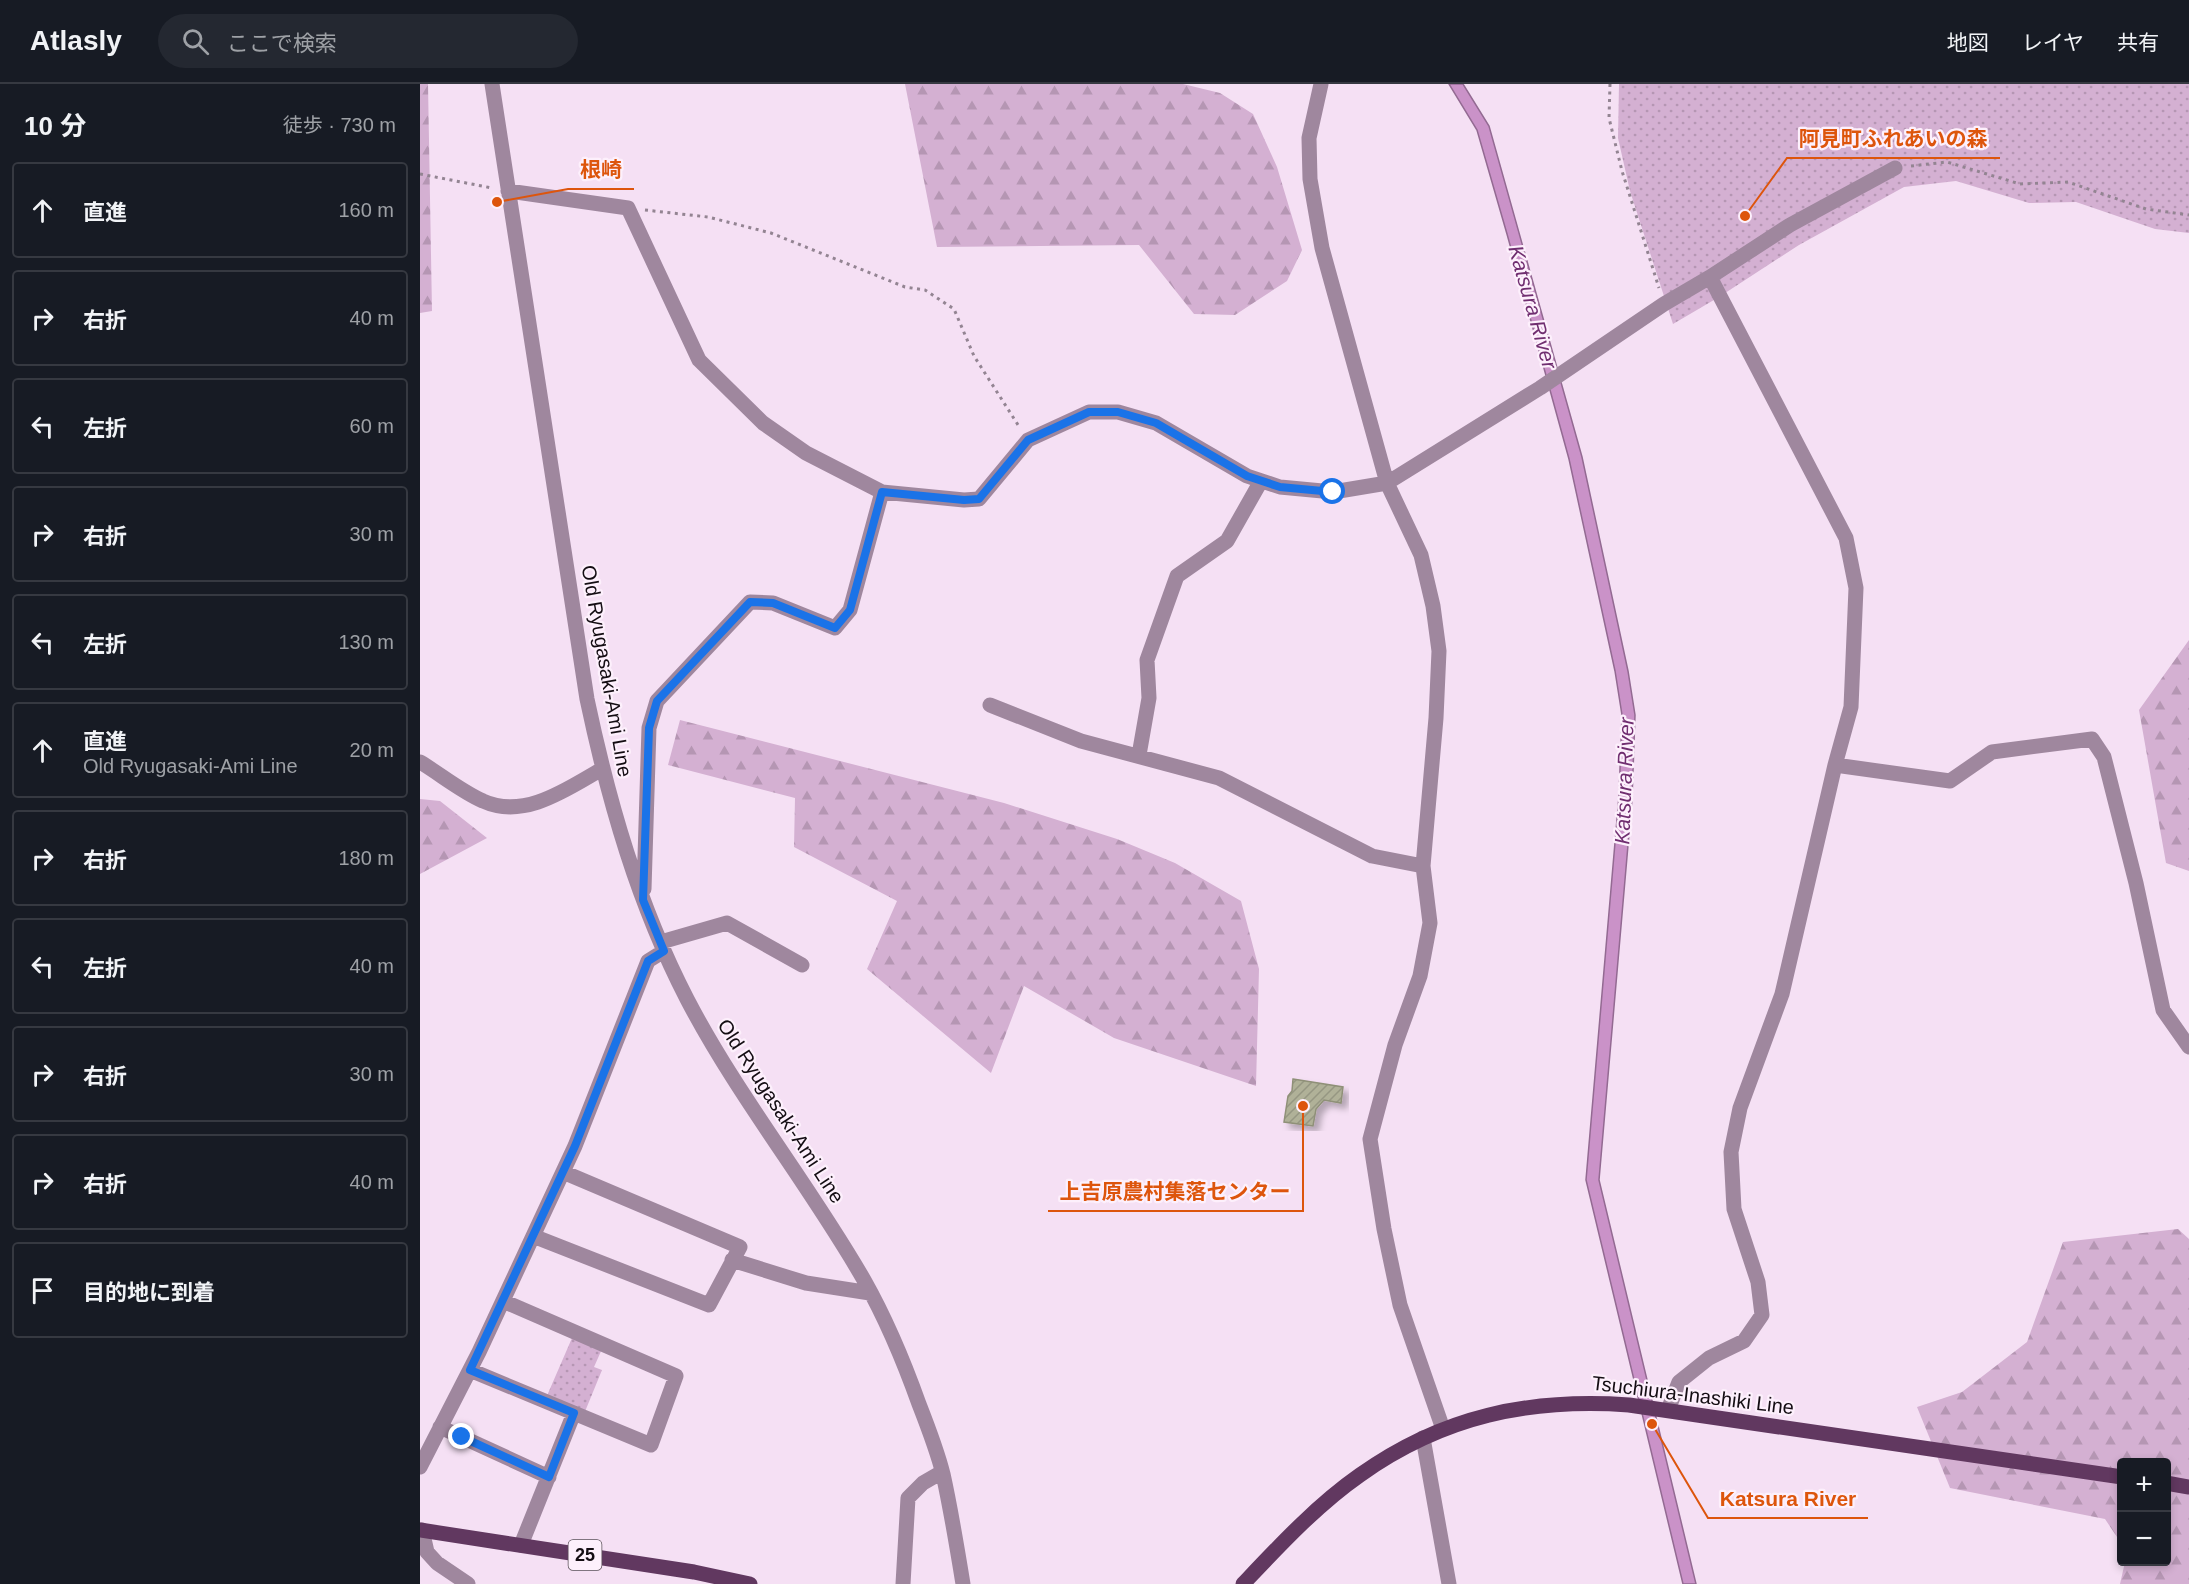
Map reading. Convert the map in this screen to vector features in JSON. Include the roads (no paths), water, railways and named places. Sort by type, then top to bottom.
[{"type":"main road","name":"Tsuchiura-Inashiki Line","points":[[1243,1584],[1324,1503],[1359,1475],[1443,1429],[1516,1408],[1589,1402],[1668,1410],[2117,1476]]},
{"type":"main road","points":[[2171,1484],[2189,1487]]},
{"type":"main road","name":"25","points":[[421,1530],[694,1572],[750,1584]]},
{"type":"street","name":"Old Ryugasaki-Ami Line","points":[[492,84],[587,699],[618,828],[662,947],[708,1036],[752,1109],[843,1246],[870,1293],[912,1384],[942,1472],[963,1584]]},
{"type":"street","points":[[1321,84],[1310,138],[1310,179],[1322,248],[1387,483],[1421,555],[1433,606],[1439,651],[1436,718],[1423,866],[1430,922],[1420,976],[1395,1045],[1370,1139],[1384,1229],[1400,1305],[1443,1429]]},
{"type":"street","points":[[508,191],[628,208],[699,360],[763,423],[806,453],[882,492],[964,500],[979,499],[1028,440],[1089,412],[1118,412],[1156,423],[1247,476],[1280,487],[1333,492],[1387,483],[1540,388],[1664,304],[1790,225],[1895,168]]},
{"type":"street","points":[[1668,1410],[1678,1382],[1709,1358],[1744,1341],[1762,1315],[1758,1282],[1734,1209],[1731,1152],[1740,1108],[1782,994],[1835,765],[1851,707],[1854,643],[1856,588],[1845,538],[1710,277]]},
{"type":"street","points":[[1138,755],[1149,698],[1147,660],[1177,576],[1227,541],[1261,481]]},
{"type":"street","points":[[643,900],[649,728],[657,701],[750,602],[773,603],[835,628],[850,610],[882,492]]},
{"type":"street","points":[[990,705],[1081,741],[1219,778],[1372,856],[1423,866]]},
{"type":"street","points":[[1835,765],[1950,781],[1992,752],[2092,739],[2104,757],[2136,883],[2163,1010],[2189,1047]]},
{"type":"street","points":[[420,762],[483,802],[505,806],[532,805],[603,769]]},
{"type":"street","points":[[420,1467],[470,1370],[563,1172],[648,961],[662,947],[727,923],[802,965]]},
{"type":"street","points":[[533,1236],[709,1305],[740,1247],[563,1172]]},
{"type":"street","points":[[732,1260],[806,1283],[870,1293]]},
{"type":"street","points":[[470,1370],[651,1444],[676,1376],[503,1301]]},
{"type":"street","points":[[521,1545],[574,1413]]},
{"type":"street","points":[[440,1427],[549,1477]]},
{"type":"street","points":[[1423,1438],[1449,1584]]},
{"type":"street","points":[[903,1584],[908,1498],[923,1483],[942,1472]]},
{"type":"street","points":[[421,1530],[427,1552],[437,1563],[468,1584]]},
{"type":"water","points":[[1449,84],[1463,84],[1489,126],[1582,457],[1628,671],[1635,715],[1632,799],[1599,1180],[1696,1584],[1683,1584],[1586,1180],[1619,796],[1622,715],[1615,671],[1569,459],[1507,234],[1477,130]]},
{"type":"place","name":"根崎","points":[[497,202]]},
{"type":"place","name":"阿見町ふれあいの森","points":[[1745,216]]},
{"type":"place","name":"上吉原農村集落センター","points":[[1303,1106]]},
{"type":"place","name":"Katsura River","points":[[1652,1424]]}]
